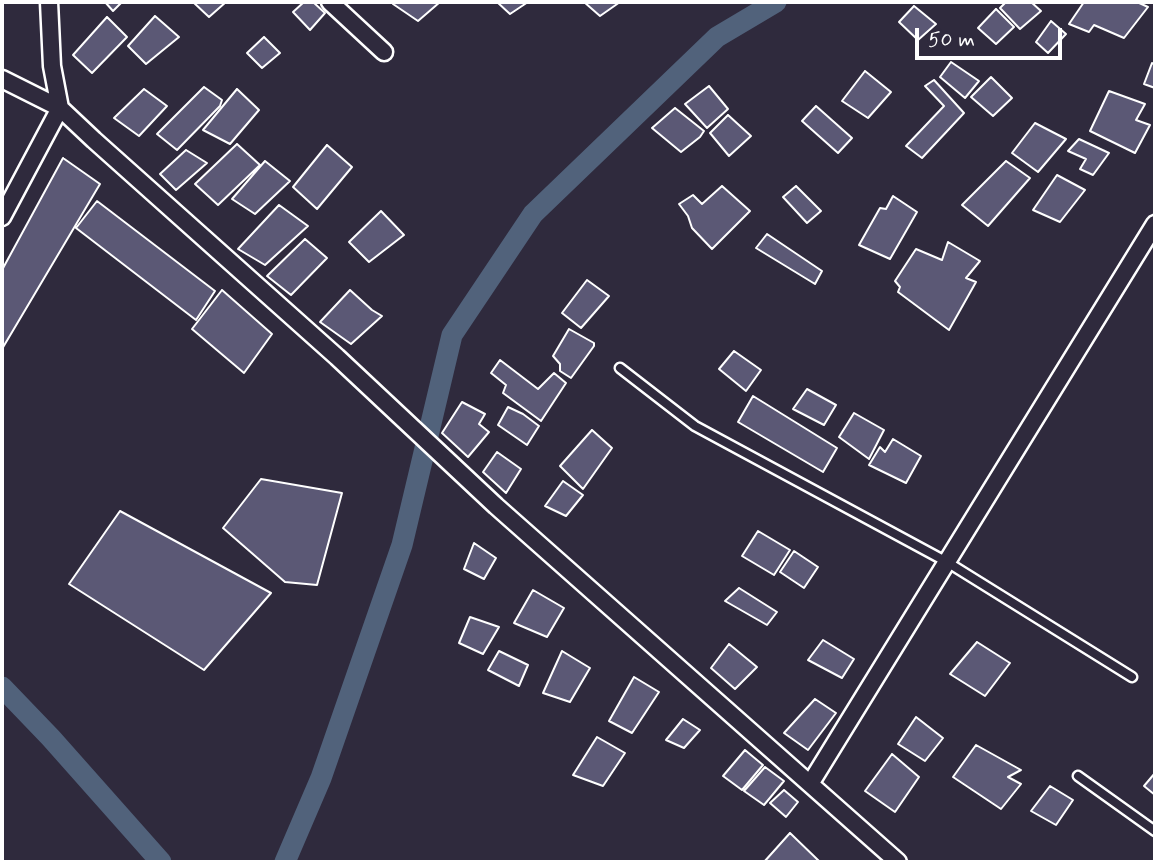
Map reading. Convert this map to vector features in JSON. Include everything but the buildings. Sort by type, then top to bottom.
[{"type":"street","points":[[2,217],[60,108],[52,66],[49,2]]},
{"type":"street","points":[[330,2],[384,52]]},
{"type":"street","points":[[2,79],[60,108],[337,357],[496,506],[898,862]]},
{"type":"street","points":[[810,784],[1155,224]]},
{"type":"lane","points":[[620,368],[695,426],[947,562],[1132,677]]},
{"type":"lane","points":[[1078,776],[1155,831]]},
{"type":"waterway","points":[[285,862],[321,778],[402,545],[452,335],[533,214],[717,37],[776,2]]},
{"type":"waterway","points":[[2,687],[161,862]]}]
